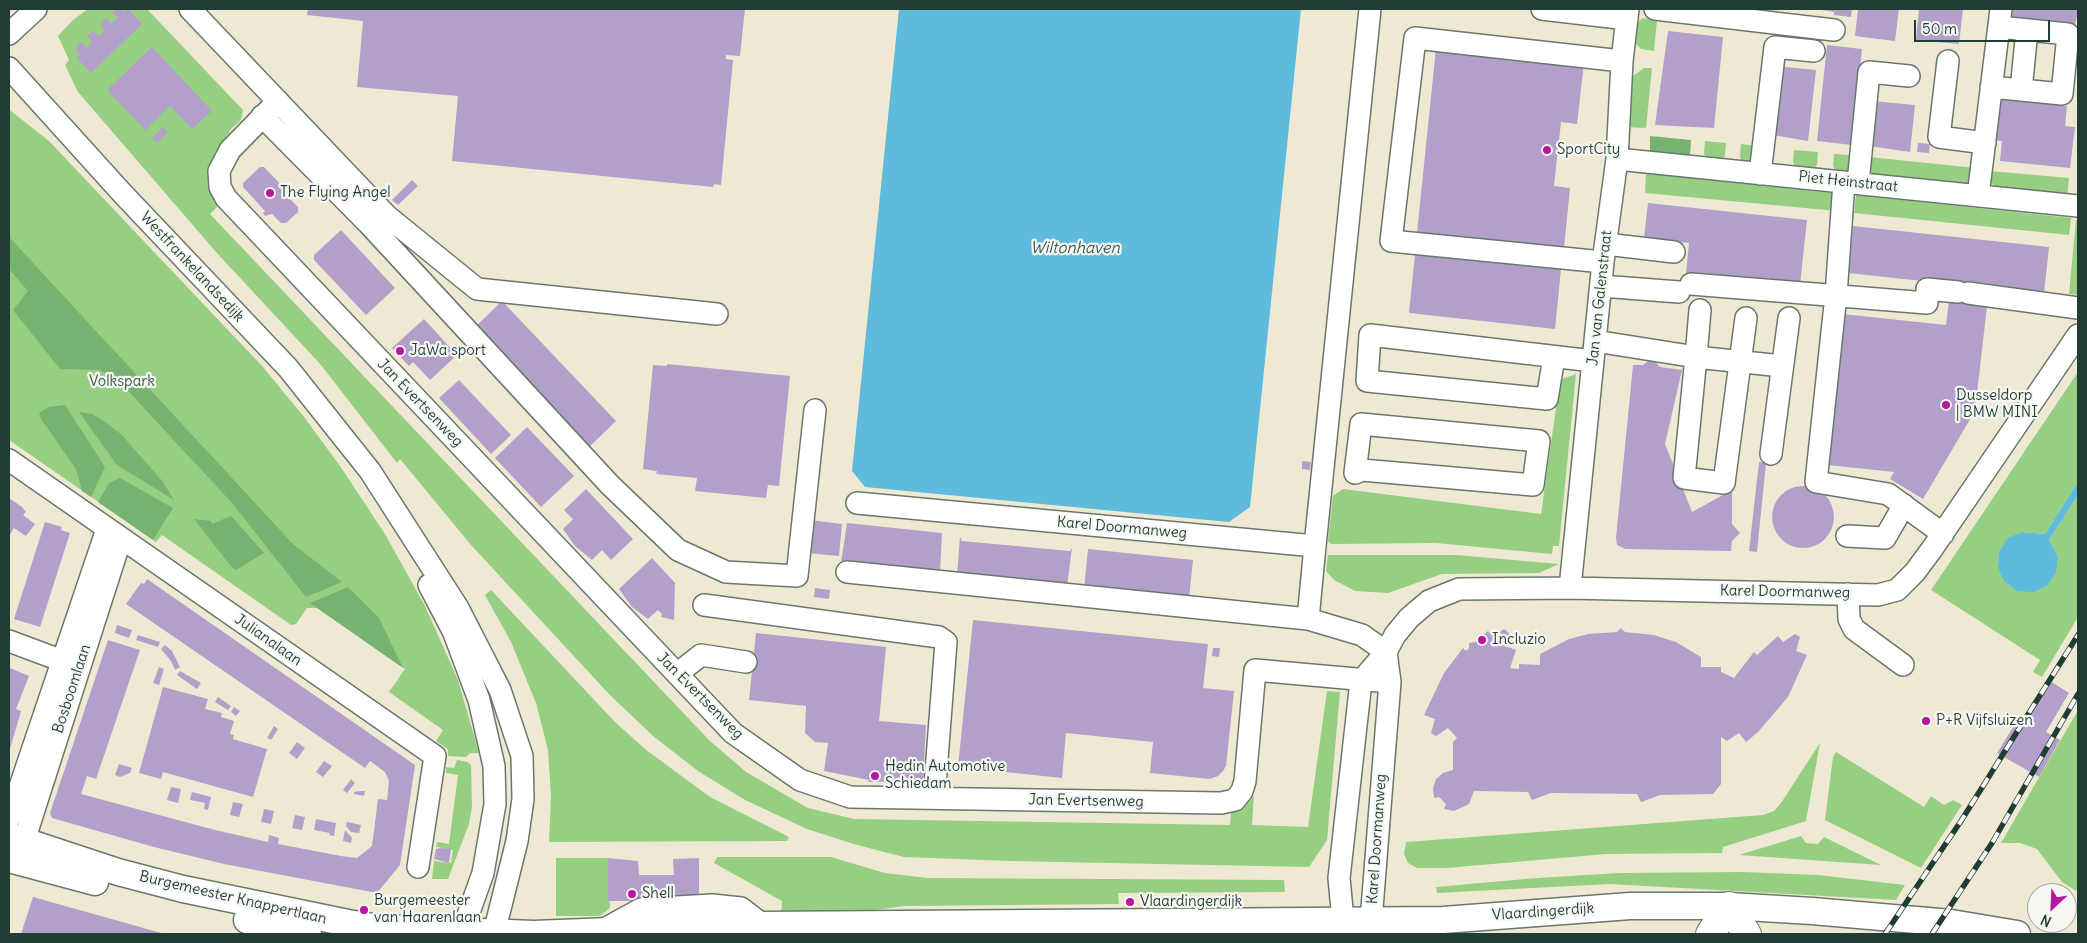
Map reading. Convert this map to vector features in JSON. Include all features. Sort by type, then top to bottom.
[{"type":"highway","points":[[1710,934],[1729,906],[1746,934]]},
{"type":"main road","name":"Burgemeester Knappertlaan","points":[[13,848],[251,904],[380,928],[461,933]]},
{"type":"main road","name":"Burgemeester Knappertlaan","points":[[13,848],[308,934]]},
{"type":"main road","name":"Vlaardingerdijk","points":[[461,933],[534,934],[600,931],[909,929],[1369,928],[1443,920],[1630,906],[1729,906],[1951,923],[2017,934]]},
{"type":"street","points":[[9,34],[36,9]]},
{"type":"street","points":[[190,9],[387,216],[477,289],[717,314]]},
{"type":"street","points":[[1308,619],[1370,9]]},
{"type":"street","points":[[1542,9],[1627,14]]},
{"type":"street","points":[[1655,9],[1834,30]]},
{"type":"street","name":"Jan van Galenstraat","points":[[1570,588],[1604,253],[1617,159],[1622,62],[1627,14]]},
{"type":"street","points":[[1978,196],[2000,18],[2027,30],[2068,34],[2062,94],[1992,88]]},
{"type":"street","points":[[2021,90],[2027,30]]},
{"type":"street","points":[[1622,62],[1415,38],[1391,241],[1604,253],[1674,252]]},
{"type":"street","points":[[1760,174],[1775,46],[1814,52]]},
{"type":"street","points":[[1948,61],[1939,137],[1985,143]]},
{"type":"street","name":"Westfrankelandsedijk","points":[[9,68],[122,194],[288,368],[370,472],[458,608],[500,690],[522,756],[523,799],[517,841],[494,934]]},
{"type":"street","points":[[1909,76],[1869,72],[1851,183],[1836,295],[1816,482],[1888,494],[1943,534]]},
{"type":"street","name":"Jan Evertsenweg","points":[[278,101],[230,150],[219,172],[220,187],[226,198],[733,733],[800,780],[850,797],[1221,803],[1235,800],[1242,791],[1245,781],[1255,670],[1361,681],[1390,682]]},
{"type":"street","points":[[262,116],[368,223],[610,485],[678,550],[726,572],[797,576],[814,410]]},
{"type":"street","name":"Piet Heinstraat","points":[[1617,159],[2078,206]]},
{"type":"street","points":[[1601,286],[1836,295],[1927,303],[1928,288],[2078,308]]},
{"type":"street","points":[[1700,310],[1684,478],[1724,483],[1746,318]]},
{"type":"street","points":[[1770,454],[1789,318]]},
{"type":"street","points":[[1554,357],[1547,399],[1367,381],[1370,335],[1554,357],[1594,351],[1696,357],[1782,366]]},
{"type":"street","name":"Karel Doormanweg","points":[[1346,927],[1339,878],[1361,681],[1386,652],[1395,635],[1408,618],[1429,601],[1459,590],[1570,588],[1878,595],[1897,590],[1915,572],[1943,534],[2078,335]]},
{"type":"street","points":[[1361,424],[1540,440],[1533,485],[1362,470],[1355,473],[1361,424]]},
{"type":"street","name":"Julianalaan","points":[[9,460],[435,756],[418,866]]},
{"type":"street","name":"Westfrankelandsedijk","points":[[370,472],[454,633],[479,700],[494,766],[496,804],[483,873],[461,933]]},
{"type":"street","name":"Karel Doormanweg","points":[[857,503],[1315,546]]},
{"type":"street","points":[[1847,536],[1885,538],[1904,505]]},
{"type":"street","name":"Bosboomlaan","points":[[13,848],[114,534]]},
{"type":"street","points":[[847,572],[1308,619],[1362,635],[1386,652]]},
{"type":"street","points":[[1848,594],[1849,619],[1854,629],[1903,665]]},
{"type":"street","points":[[704,605],[939,637],[946,642],[934,798]]},
{"type":"street","points":[[9,641],[71,664]]},
{"type":"street","name":"Karel Doormanweg","points":[[1369,928],[1390,682],[1386,652]]},
{"type":"street","points":[[677,674],[701,655],[746,662]]},
{"type":"street","name":"Bosboomlaan","points":[[9,819],[71,664]]},
{"type":"green space","points":[[88,9],[147,9],[243,110],[241,120],[231,129],[213,160],[209,176],[220,204],[210,214],[709,740],[746,772],[808,808],[854,819],[1230,825],[1231,812],[1243,809],[1254,796],[1252,825],[1308,827],[1327,691],[1340,692],[1327,840],[1309,867],[904,857],[857,845],[807,829],[745,800],[698,771],[653,736],[609,694],[471,545],[400,459],[397,463],[321,365],[216,252],[78,92],[65,65],[69,60],[58,36],[73,20]]},
{"type":"green space","points":[[1643,18],[1657,20],[1654,51],[1641,49],[1636,44],[1638,22]]},
{"type":"green space","points":[[1644,68],[1652,68],[1646,128],[1626,127],[1633,76]]},
{"type":"green space","name":"Volkspark","points":[[11,111],[49,141],[263,367],[304,417],[340,466],[385,534],[425,606],[458,680],[479,753],[470,753],[466,757],[448,756],[448,749],[436,741],[443,730],[389,692],[405,669],[317,608],[307,608],[296,624],[291,625],[162,535],[156,542],[9,440],[9,112]]},
{"type":"green space","points":[[1650,136],[1691,140],[1690,156],[1650,153]]},
{"type":"green space","points":[[1705,141],[1726,143],[1725,156],[1720,161],[1708,160],[1704,154]]},
{"type":"green space","points":[[1741,144],[1758,146],[1752,163],[1743,163],[1740,157]]},
{"type":"green space","points":[[1794,150],[1818,152],[1817,165],[1813,170],[1797,169],[1793,162]]},
{"type":"green space","points":[[1834,154],[1851,155],[1849,168],[1845,173],[1836,172],[1833,166]]},
{"type":"green space","points":[[1869,157],[1976,168],[1969,182],[1961,186],[1875,177],[1870,173]]},
{"type":"green space","points":[[1990,171],[2069,178],[2067,197],[2001,190],[1992,184],[1989,177]]},
{"type":"green space","points":[[1646,173],[1831,193],[1835,195],[1837,211],[1645,193]]},
{"type":"green space","points":[[1856,195],[2071,218],[2069,235],[1854,213]]},
{"type":"green space","points":[[2076,220],[2078,222],[2078,295],[2069,294]]},
{"type":"green space","points":[[9,237],[293,544],[342,582],[306,597],[232,503],[118,380],[99,370],[60,369],[13,310],[28,291],[9,269]]},
{"type":"green space","points":[[2078,372],[2078,482],[2045,534],[2022,532],[2008,539],[1999,551],[1998,567],[2056,573],[2058,557],[2049,540],[2078,495],[2078,617],[2042,677],[2033,672],[2040,660],[1931,590]]},
{"type":"green space","points":[[1576,374],[1559,546],[1553,546],[1552,554],[1436,543],[1331,544],[1328,541],[1333,496],[1343,489],[1541,514],[1560,380]]},
{"type":"green space","points":[[65,405],[105,467],[91,497],[82,491],[76,469],[41,419],[39,413],[48,407]]},
{"type":"green space","points":[[79,412],[92,414],[122,435],[163,482],[174,500],[117,465]]},
{"type":"green space","points":[[120,478],[173,508],[153,540],[98,502],[109,483]]},
{"type":"green space","points":[[231,516],[264,553],[236,570],[194,519],[211,521],[212,524]]},
{"type":"green space","points":[[1328,555],[1456,555],[1559,564],[1539,573],[1442,574],[1388,593],[1355,591],[1334,580],[1326,571]]},
{"type":"green space","points":[[348,587],[379,618],[403,668],[310,603]]},
{"type":"green space","points":[[491,590],[615,722],[645,749],[710,797],[789,837],[787,841],[549,842],[551,796],[548,750],[536,703],[511,642],[485,595]]},
{"type":"green space","points":[[2078,710],[2078,892],[2077,883],[2062,882],[2037,849],[2020,843],[2001,843]]},
{"type":"green space","points":[[1820,743],[1806,821],[1723,847],[1722,853],[1606,854],[1447,868],[1417,868],[1408,863],[1404,854],[1406,842],[1763,815],[1774,811],[1781,803]]},
{"type":"green space","points":[[1836,752],[1924,807],[1931,796],[1944,805],[1953,800],[1962,805],[1921,868],[1825,820],[1833,757]]},
{"type":"green space","points":[[457,760],[468,762],[471,765],[472,807],[469,824],[448,879],[432,879],[434,861],[451,863],[453,850],[436,847],[437,842],[449,844],[458,775],[446,773],[446,767],[454,768]]},
{"type":"green space","points":[[1801,836],[1806,843],[1818,844],[1824,837],[1881,865],[1739,855]]},
{"type":"green space","points":[[717,857],[831,857],[885,873],[928,878],[1284,880],[1285,892],[1118,893],[1119,904],[905,906],[842,914],[781,916],[782,901],[714,863]]},
{"type":"green space","points":[[556,858],[608,858],[610,908],[600,916],[556,916]]},
{"type":"green space","points":[[1743,872],[1818,875],[1905,885],[1896,900],[1610,884],[1437,893],[1436,887],[1620,873]]},
{"type":"water","name":"Wiltonhaven","points":[[899,9],[1301,9],[1250,507],[1229,522],[865,487],[852,471]]},
{"type":"water","points":[[2078,482],[2078,495],[2049,540],[2058,557],[2056,573],[2047,586],[2033,592],[2017,591],[2004,581],[1998,567],[1999,551],[2008,538],[2022,532],[2045,534]]},
{"type":"building","points":[[117,9],[124,12],[128,9],[142,24],[91,73],[76,57],[80,54],[75,48],[81,42],[86,48],[92,42],[87,36],[93,31],[99,36],[105,30],[100,25],[106,18],[111,24],[118,18],[112,13]]},
{"type":"building","points":[[308,9],[745,9],[740,56],[726,55],[726,59],[733,60],[721,185],[714,184],[713,187],[452,161],[458,96],[357,87],[363,21],[307,15]]},
{"type":"building","points":[[1816,9],[1852,9],[1851,17],[1834,15],[1834,12]]},
{"type":"building","points":[[1858,9],[1899,9],[1895,41],[1855,36]]},
{"type":"building","points":[[1919,9],[1963,9],[1959,44],[1916,40]]},
{"type":"building","points":[[2006,9],[2078,9],[2078,11],[2074,30],[2005,23]]},
{"type":"building","points":[[1668,31],[1723,37],[1714,128],[1655,125]]},
{"type":"building","points":[[1827,45],[1862,49],[1852,145],[1817,141]]},
{"type":"building","points":[[152,47],[212,111],[192,129],[170,106],[145,130],[107,90]]},
{"type":"building","points":[[1436,48],[1584,63],[1577,124],[1561,122],[1554,186],[1570,188],[1564,248],[1417,233]]},
{"type":"building","points":[[1775,66],[1816,70],[1808,141],[1767,134]]},
{"type":"building","points":[[1997,99],[2067,106],[2065,126],[2075,127],[2070,168],[2000,161],[2002,141],[1992,140]]},
{"type":"building","points":[[1873,101],[1915,105],[1910,152],[1869,146]]},
{"type":"building","points":[[163,127],[168,132],[157,143],[152,138]]},
{"type":"building","points":[[1918,143],[1930,144],[1929,153],[1917,152]]},
{"type":"building","name":"The Flying Angel","points":[[260,167],[264,167],[287,191],[289,189],[291,191],[289,198],[298,207],[298,212],[286,223],[281,223],[272,214],[265,216],[263,213],[265,211],[243,187],[243,183]]},
{"type":"building","points":[[412,180],[418,186],[398,205],[392,200]]},
{"type":"building","points":[[1648,203],[1807,220],[1800,285],[1686,273],[1689,243],[1644,238]]},
{"type":"building","points":[[1853,226],[2049,247],[2044,293],[1987,306],[1975,411],[1923,499],[1890,479],[1894,472],[1828,465],[1843,314],[1946,325],[1949,301],[1959,285],[1848,273]]},
{"type":"building","points":[[341,230],[395,288],[366,315],[314,260],[314,255]]},
{"type":"building","points":[[1415,254],[1561,269],[1555,329],[1409,313]]},
{"type":"building","points":[[502,301],[616,421],[586,450],[473,329]]},
{"type":"building","points":[[424,319],[457,355],[430,380],[413,362],[409,366],[392,348]]},
{"type":"building","points":[[1652,358],[1660,367],[1682,370],[1665,444],[1692,512],[1732,490],[1732,524],[1740,533],[1732,541],[1731,551],[1625,549],[1617,545],[1616,538],[1633,365],[1643,365]]},
{"type":"building","points":[[667,364],[790,376],[779,486],[768,485],[766,498],[695,491],[697,478],[656,474],[657,471],[643,469],[653,365],[667,366]]},
{"type":"building","points":[[459,380],[511,435],[491,454],[439,398]]},
{"type":"building","points":[[527,427],[574,476],[541,507],[495,458]]},
{"type":"building","points":[[1302,461],[1311,462],[1310,470],[1302,469]]},
{"type":"building","points":[[1759,462],[1766,463],[1757,552],[1749,551]]},
{"type":"building","points":[[1803,486],[1815,488],[1825,495],[1832,505],[1834,517],[1832,529],[1825,539],[1815,546],[1803,548],[1791,546],[1781,539],[1774,529],[1772,517],[1774,505],[1781,495],[1791,488]]},
{"type":"building","points":[[586,489],[633,539],[611,560],[602,550],[592,560],[575,546],[563,529],[573,519],[564,510]]},
{"type":"building","points":[[9,498],[22,507],[26,512],[23,515],[35,524],[26,536],[14,528],[9,536]]},
{"type":"building","points":[[809,520],[842,524],[839,556],[806,553]]},
{"type":"building","points":[[45,522],[62,527],[61,530],[70,533],[40,627],[14,619]]},
{"type":"building","points":[[847,523],[942,533],[940,573],[841,563]]},
{"type":"building","points":[[960,537],[962,541],[1070,551],[1072,548],[1067,586],[957,575]]},
{"type":"building","points":[[1088,549],[1193,560],[1189,599],[1084,589]]},
{"type":"building","points":[[652,558],[675,583],[674,620],[661,617],[662,614],[658,610],[648,619],[632,607],[619,589]]},
{"type":"building","points":[[147,579],[415,765],[400,865],[377,893],[224,864],[154,847],[52,818],[50,813],[108,640],[140,650],[96,779],[87,776],[81,794],[215,830],[268,842],[269,835],[279,838],[278,844],[341,856],[357,858],[372,846],[378,799],[387,800],[389,781],[385,772],[370,761],[365,768],[126,604],[141,583],[144,584]]},
{"type":"building","points":[[815,588],[830,590],[829,599],[814,597]]},
{"type":"building","points":[[973,620],[1208,644],[1203,688],[1234,691],[1226,766],[1218,776],[1210,779],[1150,773],[1153,742],[1066,733],[1062,778],[958,767]]},
{"type":"building","points":[[117,625],[132,630],[129,638],[115,633]]},
{"type":"building","points":[[1621,628],[1625,632],[1654,635],[1676,642],[1701,657],[1701,667],[1721,667],[1721,672],[1734,678],[1754,652],[1757,655],[1778,636],[1783,642],[1795,634],[1800,637],[1796,651],[1807,655],[1788,697],[1758,732],[1746,742],[1739,733],[1727,741],[1721,737],[1721,784],[1713,794],[1660,795],[1641,802],[1637,794],[1551,793],[1532,800],[1528,792],[1474,791],[1469,804],[1454,811],[1444,809],[1446,804],[1439,797],[1434,798],[1433,788],[1436,779],[1443,773],[1453,770],[1453,742],[1457,738],[1448,728],[1436,736],[1431,733],[1435,719],[1424,715],[1444,673],[1463,648],[1466,651],[1469,648],[1469,643],[1475,642],[1488,631],[1493,637],[1504,629],[1509,633],[1505,646],[1516,650],[1510,668],[1519,669],[1519,664],[1540,665],[1540,654],[1569,639],[1588,634],[1617,632]]},
{"type":"building","points":[[756,633],[886,647],[879,721],[926,725],[923,781],[868,782],[869,780],[824,771],[828,743],[815,742],[805,733],[806,706],[749,700]]},
{"type":"building","points":[[138,635],[160,642],[158,647],[136,640]]},
{"type":"building","points":[[165,645],[172,651],[180,667],[175,670],[171,661],[161,649]]},
{"type":"building","points":[[1213,648],[1220,648],[1219,657],[1212,656]]},
{"type":"building","points":[[159,667],[164,669],[159,685],[153,683]]},
{"type":"building","points":[[10,668],[29,676],[16,709],[21,711],[9,752]]},
{"type":"building","points":[[180,671],[201,683],[197,689],[177,675]]},
{"type":"building","points":[[2050,681],[2069,693],[2046,732],[2060,740],[2039,777],[1997,753],[2017,721],[2026,720]]},
{"type":"building","points":[[163,687],[208,699],[205,709],[222,713],[221,717],[234,721],[230,734],[234,735],[233,739],[267,749],[253,797],[163,772],[161,779],[139,773]]},
{"type":"building","points":[[218,697],[231,706],[228,710],[215,702]]},
{"type":"building","points":[[234,707],[240,711],[236,716],[231,712]]},
{"type":"building","points":[[274,726],[278,729],[271,740],[267,738]]},
{"type":"building","points":[[297,742],[305,748],[297,759],[289,753]]},
{"type":"building","points":[[324,761],[332,766],[323,777],[316,772]]},
{"type":"building","points":[[119,764],[132,768],[130,773],[120,777],[115,775]]},
{"type":"building","points":[[351,779],[355,783],[347,793],[343,790]]},
{"type":"building","points":[[171,787],[181,789],[178,803],[167,800]]},
{"type":"building","points":[[365,791],[364,796],[354,794],[354,792]]},
{"type":"building","points":[[192,792],[211,797],[208,810],[204,809],[205,803],[190,800]]},
{"type":"building","points":[[233,802],[243,804],[239,817],[230,815]]},
{"type":"building","points":[[264,809],[274,811],[271,824],[261,822]]},
{"type":"building","points":[[295,815],[305,817],[302,830],[292,828]]},
{"type":"building","points":[[316,819],[336,823],[334,836],[329,835],[330,833],[314,830]]},
{"type":"building","points":[[347,822],[361,825],[359,833],[351,832],[346,826]]},
{"type":"building","points":[[345,830],[352,838],[351,843],[343,841]]},
{"type":"building","points":[[436,849],[451,849],[449,863],[434,859]]},
{"type":"building","points":[[608,858],[638,861],[639,875],[674,875],[673,859],[699,858],[699,913],[673,897],[639,897],[638,901],[608,901]]},
{"type":"building","points":[[33,897],[165,934],[21,934]]},
{"type":"railway","points":[[1885,934],[1961,821],[2078,635]]},
{"type":"railway","points":[[1932,934],[1992,843],[2078,694]]},
{"type":"place","name":"SportCity","points":[[1547,150]]},
{"type":"place","name":"The Flying Angel","points":[[270,193]]},
{"type":"place","name":"JaWa sport","points":[[400,351]]},
{"type":"place","name":"Dusseldorp | BMW MINI","points":[[1946,405]]},
{"type":"place","name":"Incluzio","points":[[1482,640]]},
{"type":"place","name":"P+R Vijfsluizen","points":[[1926,721]]},
{"type":"place","name":"Hedin Automotive Schiedam","points":[[875,776]]},
{"type":"place","name":"Shell","points":[[632,894]]},
{"type":"place","name":"Vlaardingerdijk","points":[[1130,902]]},
{"type":"place","name":"Burgemeester van Haarenlaan","points":[[364,910]]}]
